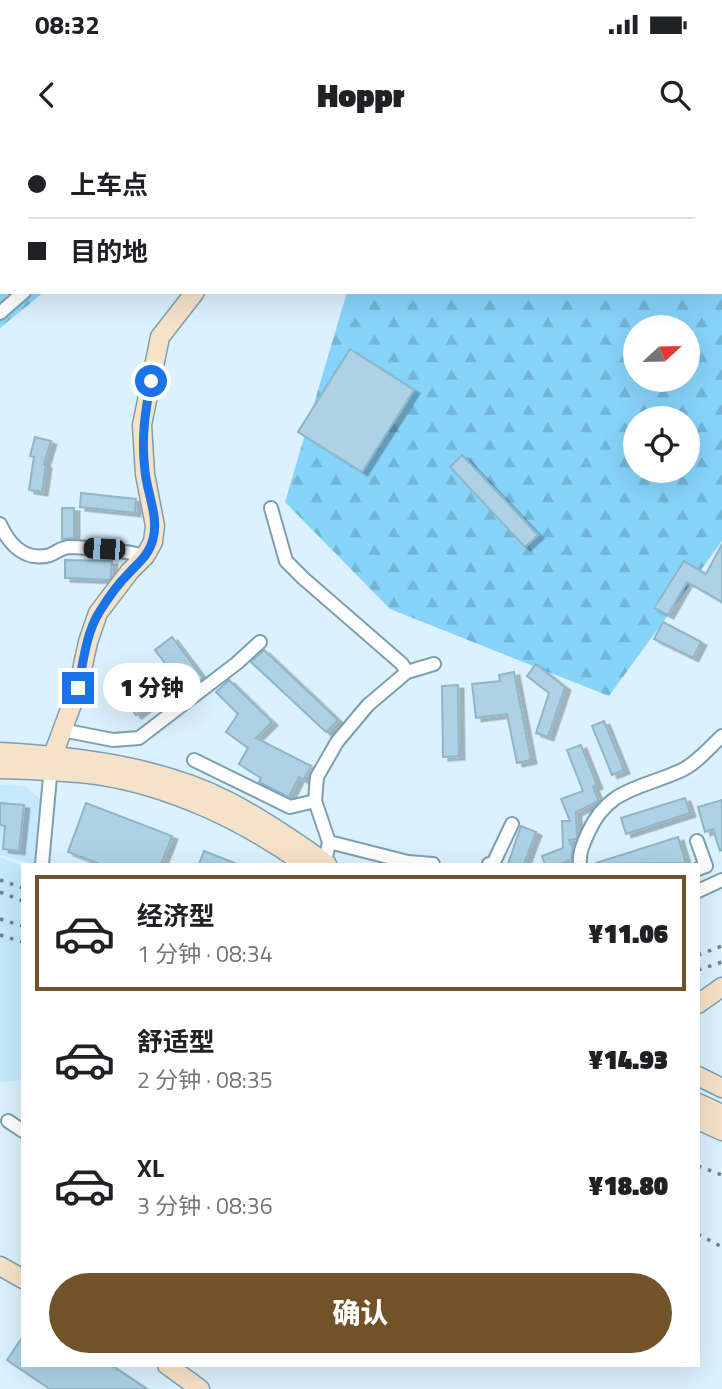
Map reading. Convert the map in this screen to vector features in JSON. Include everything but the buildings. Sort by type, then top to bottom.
[{"type":"main road","points":[[52,763],[78,688],[88,642],[98,613],[145,556],[153,542],[155,526],[145,474],[142,425],[160,337],[192,294]]},
{"type":"main road","points":[[0,752],[149,787],[202,806],[258,834],[302,863]]},
{"type":"main road","points":[[0,769],[88,759],[185,784],[226,800],[273,826],[325,863]]},
{"type":"main road","points":[[700,1003],[722,988]]},
{"type":"main road","points":[[700,1077],[722,1088]]},
{"type":"main road","points":[[700,1105],[715,1121]]},
{"type":"main road","points":[[0,1266],[21,1278]]},
{"type":"main road","points":[[170,1367],[200,1389]]},
{"type":"street","points":[[0,313],[22,294]]},
{"type":"street","points":[[271,508],[286,561],[408,672]]},
{"type":"street","points":[[0,524],[12,545],[30,555],[49,555],[65,547],[123,550],[145,556]]},
{"type":"street","points":[[62,730],[113,740],[139,738],[237,663],[260,642]]},
{"type":"street","points":[[326,863],[329,842],[315,801],[317,777],[337,742],[368,705],[408,672],[434,664]]},
{"type":"street","points":[[580,863],[579,854],[591,827],[614,798],[640,785],[683,770],[721,736]]},
{"type":"street","points":[[194,760],[290,807],[315,801]]},
{"type":"street","points":[[42,863],[52,763]]},
{"type":"street","points":[[492,863],[512,824]]},
{"type":"street","points":[[697,841],[706,866],[700,868]]},
{"type":"street","points":[[329,842],[363,852],[420,863]]},
{"type":"street","points":[[363,852],[377,863]]},
{"type":"street","points":[[700,890],[722,880]]},
{"type":"street","points":[[8,1121],[21,1130]]},
{"type":"shaded area","points":[[0,785],[25,786],[41,800],[34,863],[0,855]]},
{"type":"shaded area","points":[[0,857],[21,865],[21,1080],[0,1082]]},
{"type":"green space","points":[[0,294],[42,294],[0,328]]},
{"type":"green space","points":[[346,294],[722,294],[722,541],[609,696],[390,609],[285,502]]},
{"type":"railway","points":[[0,880],[21,887]]},
{"type":"railway","points":[[0,892],[21,900]]},
{"type":"railway","points":[[0,919],[21,925]]},
{"type":"railway","points":[[0,935],[21,941]]},
{"type":"railway","points":[[700,954],[722,946]]},
{"type":"railway","points":[[700,969],[722,962]]},
{"type":"railway","points":[[700,1167],[722,1175]]},
{"type":"railway","points":[[700,1235],[722,1247]]},
{"type":"route","points":[[78,688],[88,642],[98,613],[130,571],[141,562],[155,534],[142,440],[142,425],[151,381]]}]
